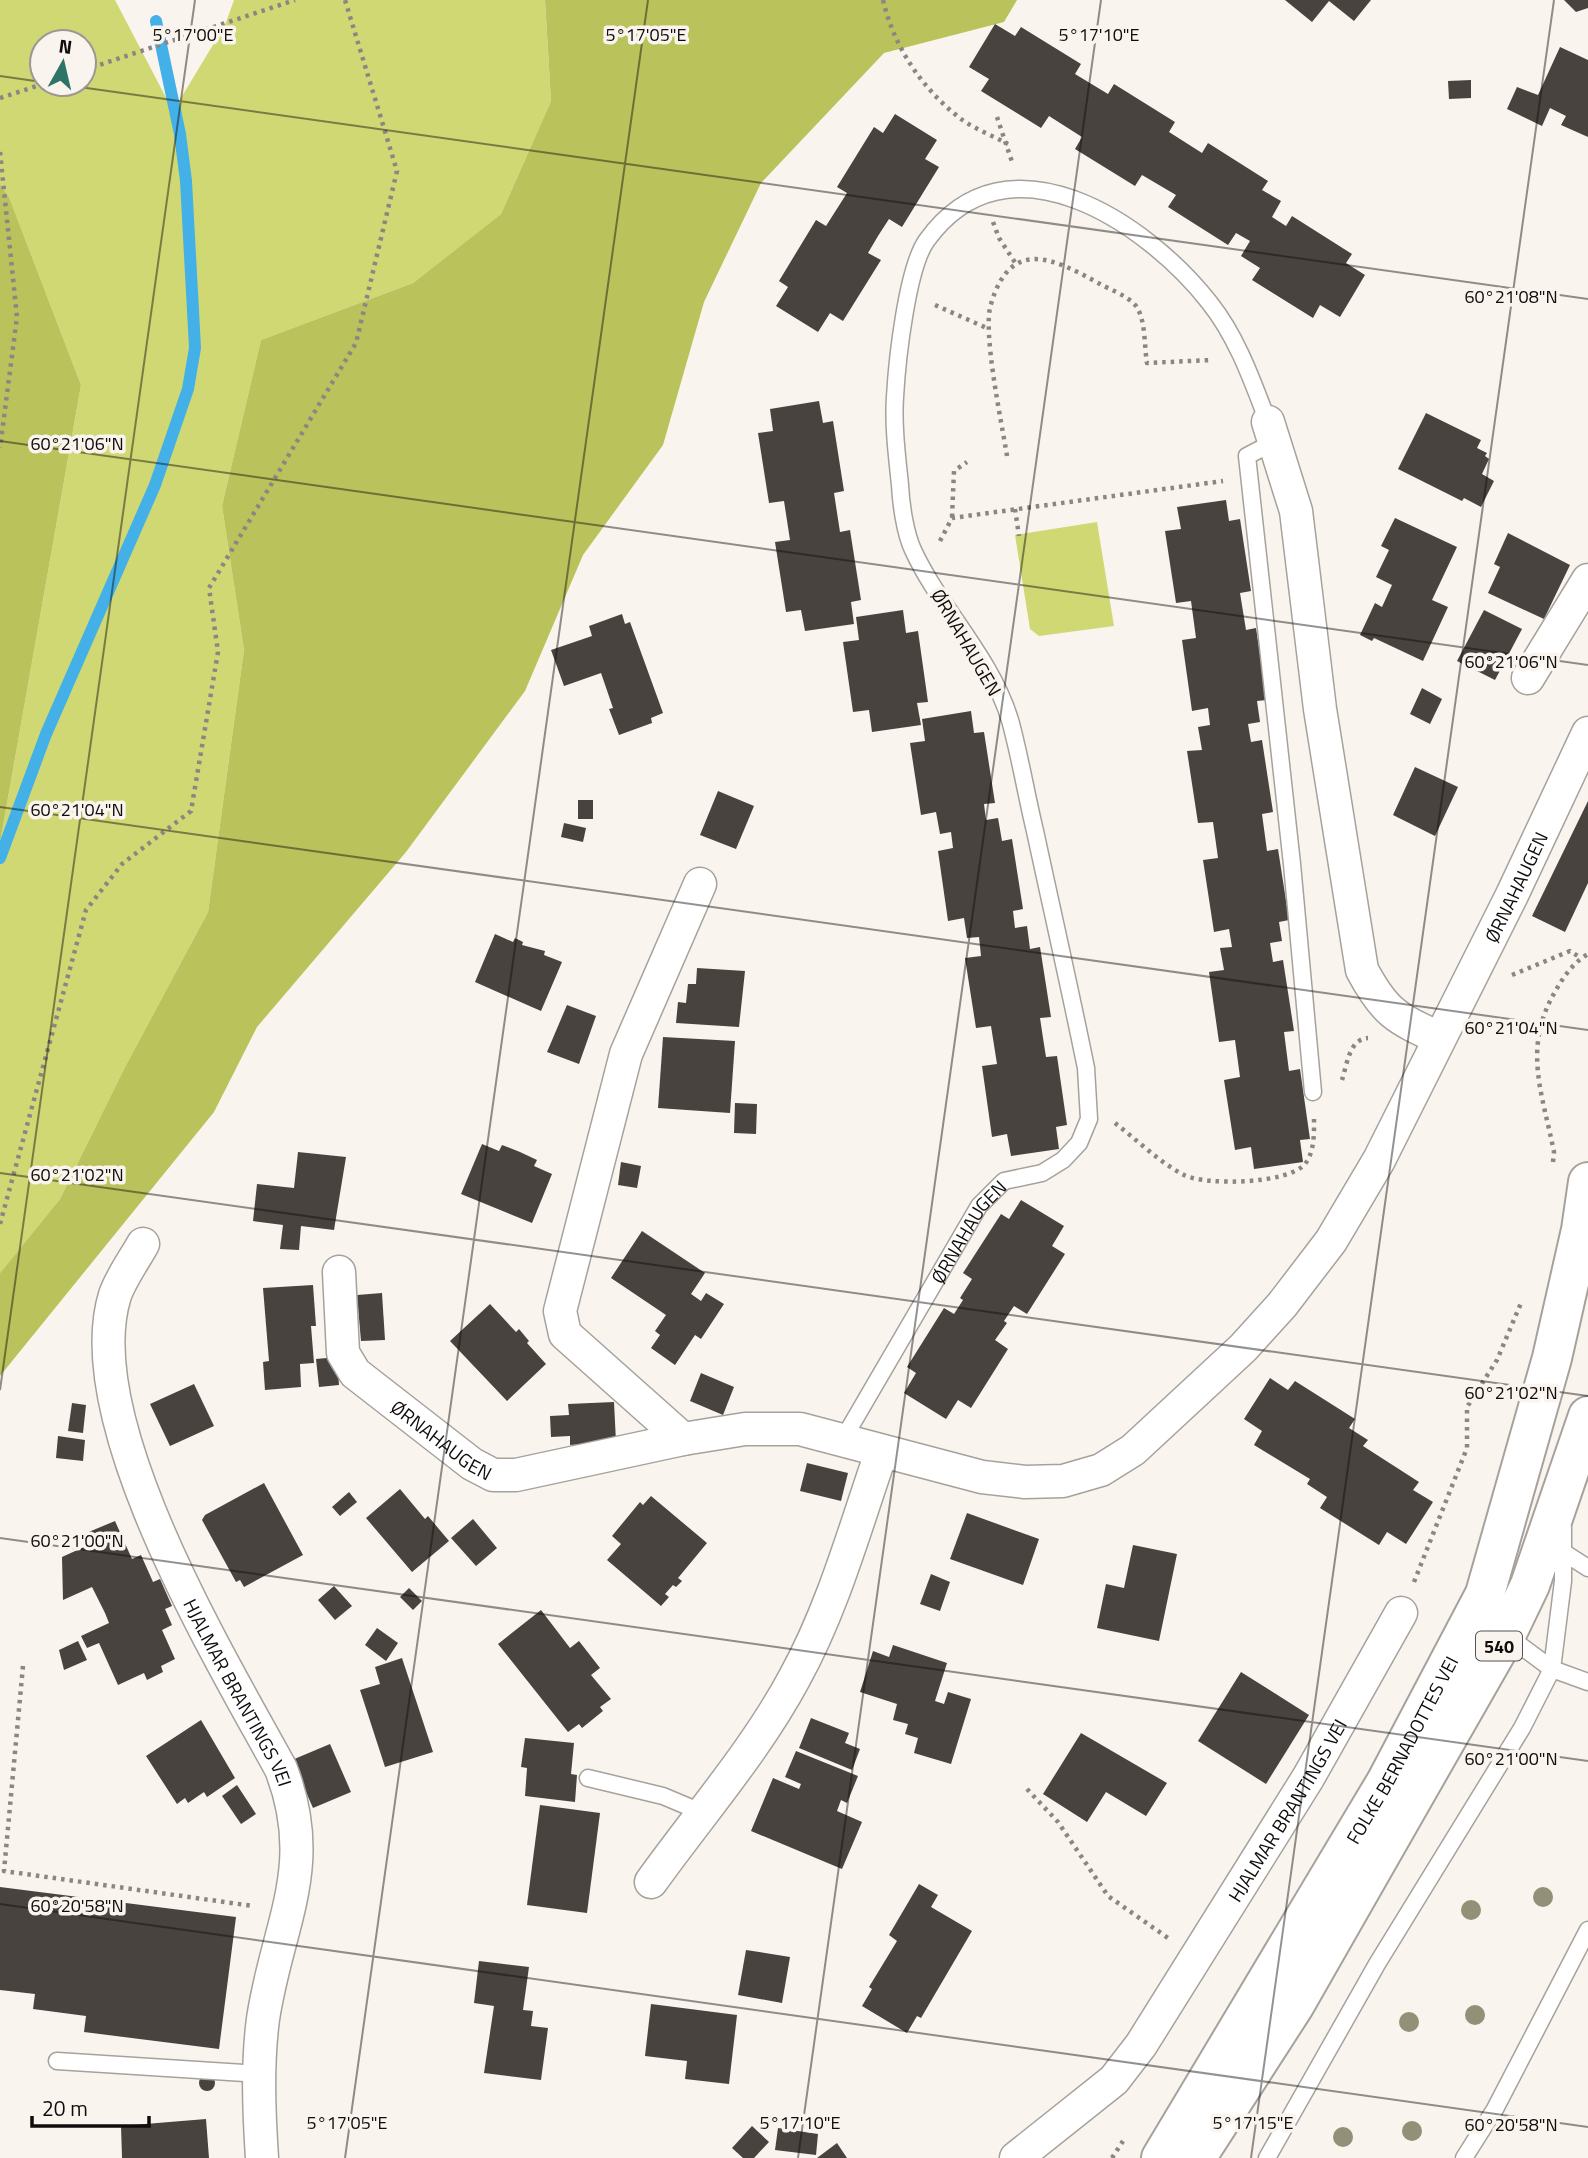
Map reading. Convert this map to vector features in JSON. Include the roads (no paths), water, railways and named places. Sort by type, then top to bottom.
[{"type":"main road","name":"FOLKE BERNADOTTES VEI","points":[[1161,2158],[1386,1782],[1485,1594],[1552,1357],[1581,1230],[1588,1182]]},
{"type":"main road","name":"FOLKE BERNADOTTES VEI","points":[[1196,2158],[1294,2006],[1506,1635],[1530,1585],[1588,1416]]},
{"type":"street","name":"ØRNAHAUGEN","points":[[1271,432],[1296,511],[1320,709],[1362,970],[1378,999],[1397,1019],[1439,1038]]},
{"type":"street","points":[[1528,678],[1588,580]]},
{"type":"street","name":"ØRNAHAUGEN","points":[[339,1272],[343,1353],[355,1373],[472,1464],[493,1475],[516,1475],[683,1439],[745,1429],[800,1429],[881,1453],[982,1477],[1026,1482],[1063,1481],[1088,1474],[1133,1450],[1243,1348],[1282,1305],[1331,1241],[1379,1160],[1588,733]]},
{"type":"street","points":[[683,1439],[565,1334],[560,1311],[626,1054],[700,884]]},
{"type":"street","name":"HJALMAR BRANTINGS VEI","points":[[143,1244],[115,1295],[108,1342],[111,1387],[127,1446],[174,1573],[281,1769],[292,1798],[298,1869],[263,2018],[259,2074],[262,2158]]},
{"type":"street","points":[[651,1882],[759,1736],[796,1676],[834,1589],[881,1453]]},
{"type":"street","name":"HJALMAR BRANTINGS VEI","points":[[1016,2158],[1114,2080],[1141,2045],[1315,1766],[1401,1613]]},
{"type":"lane","name":"ØRNAHAUGEN","points":[[842,1441],[979,1206],[1004,1181],[1042,1173],[1063,1160],[1079,1143],[1089,1119],[1086,1068],[1076,1017],[1009,717],[983,663],[912,549],[900,488],[895,398],[913,271],[925,242],[951,214],[988,195],[1016,190],[1044,191],[1084,201],[1132,228],[1209,302],[1246,366],[1271,432]]},
{"type":"lane","points":[[1271,432],[1247,457],[1248,477],[1291,850],[1313,1092]]},
{"type":"lane","points":[[1267,2158],[1377,1964],[1522,1728],[1552,1669],[1563,1552],[1563,1495]]},
{"type":"lane","points":[[1563,1552],[1588,1568]]},
{"type":"lane","points":[[1485,1594],[1506,1635],[1552,1669],[1588,1682]]},
{"type":"lane","points":[[588,1778],[663,1796],[701,1812]]},
{"type":"lane","points":[[1464,2158],[1495,2109],[1588,1930]]},
{"type":"lane","points":[[57,2061],[259,2074]]},
{"type":"waterway","points":[[0,858],[46,734],[155,485],[188,389],[195,348],[186,181],[180,134],[156,21]]}]
